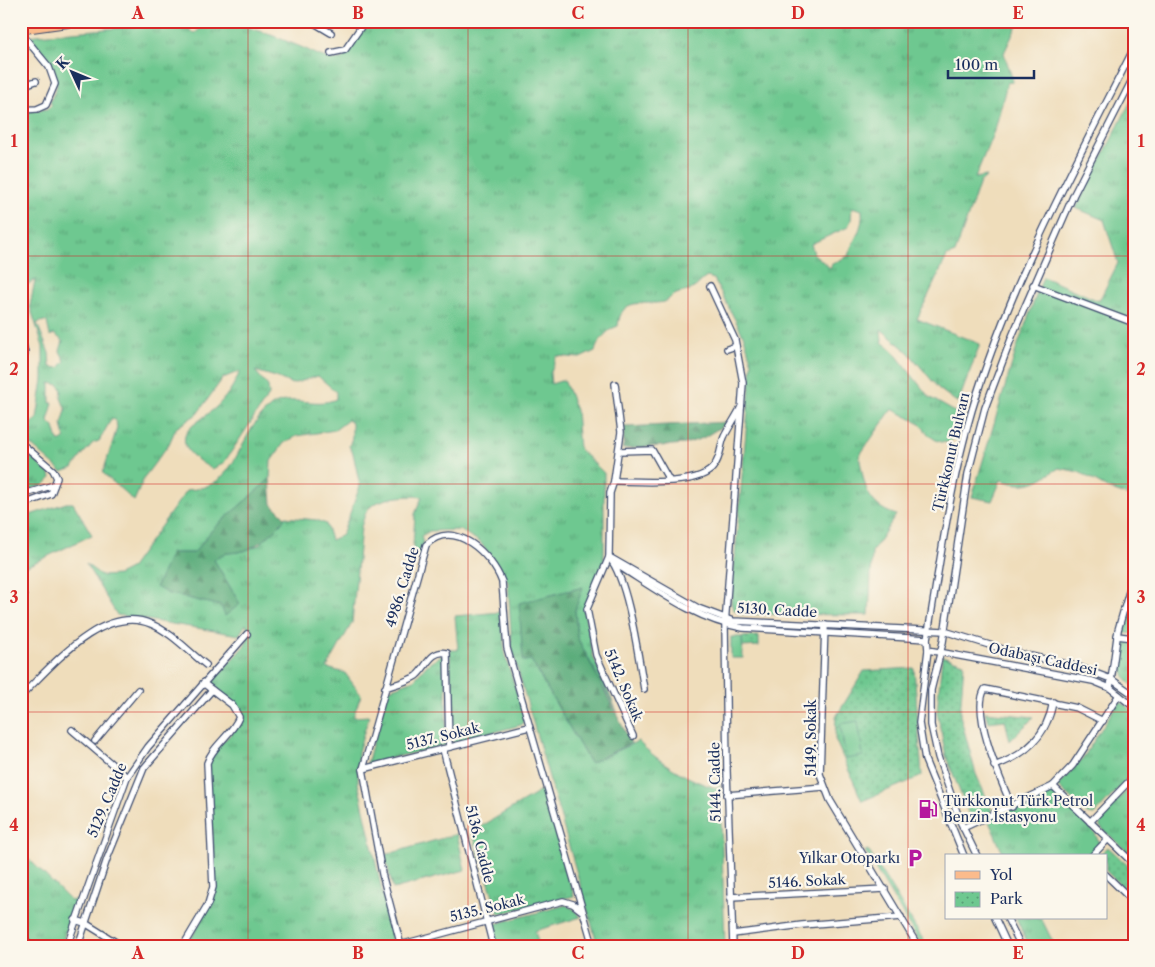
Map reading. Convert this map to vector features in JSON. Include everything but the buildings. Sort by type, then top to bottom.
[{"type":"main road","points":[[21,32],[86,21]]},
{"type":"street","points":[[311,21],[331,33]]},
{"type":"street","points":[[331,54],[345,50],[365,21]]},
{"type":"street","points":[[21,32],[49,67],[55,84],[46,105],[38,109],[21,110]]},
{"type":"street","name":"Türkkonut Bulvarı","points":[[963,854],[925,760],[919,723],[928,650],[927,640],[956,472],[968,425],[986,369],[1030,258],[1134,48]]},
{"type":"street","name":"Türkkonut Bulvarı","points":[[976,854],[963,828],[938,758],[931,725],[931,690],[941,652],[975,440],[998,371],[1033,285],[1074,194],[1134,76]]},
{"type":"street","points":[[21,86],[36,81]]},
{"type":"street","points":[[1033,285],[1134,323]]},
{"type":"street","name":"5144. Cadde","points":[[710,286],[728,322],[742,370],[742,404],[726,622],[730,898],[733,946]]},
{"type":"street","points":[[21,336],[25,353],[21,366]]},
{"type":"street","points":[[727,349],[736,346]]},
{"type":"street","points":[[615,384],[621,432],[614,482],[610,493],[609,557],[615,564],[625,594],[644,689]]},
{"type":"street","points":[[614,482],[696,478],[706,475],[714,467],[724,438],[742,404]]},
{"type":"street","points":[[21,443],[53,470],[57,478],[54,491],[47,497],[21,505]]},
{"type":"street","points":[[619,451],[652,450],[669,480]]},
{"type":"street","points":[[21,495],[54,485]]},
{"type":"street","name":"4986. Cadde","points":[[399,945],[382,874],[363,769],[426,545],[434,538],[446,536],[471,541],[478,546],[499,574],[502,582],[507,648],[593,946]]},
{"type":"street","name":"5130. Cadde","points":[[609,557],[726,622],[944,631]]},
{"type":"street","name":"5142. Sokak","points":[[609,557],[587,609],[596,655],[633,736]]},
{"type":"street","name":"5130. Cadde","points":[[615,564],[698,614],[743,628],[927,640]]},
{"type":"street","points":[[1110,688],[1117,636],[1134,574]]},
{"type":"street","points":[[1124,609],[1134,610]]},
{"type":"street","points":[[21,696],[89,633],[128,620],[143,621],[158,627],[206,665]]},
{"type":"street","name":"5149. Sokak","points":[[826,625],[820,774],[824,787],[918,946]]},
{"type":"street","name":"Odabaşı Caddesi","points":[[944,631],[1009,651],[1079,667],[1111,679],[1134,695]]},
{"type":"street","name":"5129. Cadde","points":[[67,946],[127,777],[148,747],[247,634]]},
{"type":"street","points":[[1117,636],[1134,638]]},
{"type":"street","name":"Odabaşı Caddesi","points":[[928,650],[1084,679],[1110,688],[1134,708]]},
{"type":"street","name":"5136. Cadde","points":[[385,688],[416,676],[431,658],[443,652],[449,656],[446,748],[493,946]]},
{"type":"street","points":[[183,946],[208,904],[213,888],[207,764],[212,752],[233,728],[239,717],[232,705],[203,683]]},
{"type":"street","points":[[1012,807],[994,766],[981,712],[985,689],[1076,708],[1103,721]]},
{"type":"street","points":[[95,741],[138,690]]},
{"type":"street","name":"5129. Cadde","points":[[78,946],[107,859],[144,768],[212,690]]},
{"type":"street","points":[[963,828],[1012,807],[1053,786],[1073,765],[1119,695]]},
{"type":"street","points":[[994,766],[1013,759],[1038,738],[1050,720],[1053,702]]},
{"type":"street","name":"5137. Sokak","points":[[363,769],[529,727]]},
{"type":"street","points":[[72,730],[127,777]]},
{"type":"street","points":[[1090,822],[1134,776]]},
{"type":"street","points":[[1053,786],[1134,864]]},
{"type":"street","points":[[728,795],[824,787]]},
{"type":"street","points":[[1094,854],[1108,839]]},
{"type":"street","points":[[1108,877],[1134,902]]},
{"type":"street","name":"5146. Sokak","points":[[730,898],[885,889]]},
{"type":"street","name":"5135. Sokak","points":[[399,945],[563,901],[573,904],[582,911]]},
{"type":"street","points":[[733,934],[802,925],[901,917]]},
{"type":"street","points":[[75,920],[85,923],[122,946]]},
{"type":"street","points":[[996,920],[1008,946]]},
{"type":"street","points":[[1008,920],[1021,946]]},
{"type":"street","points":[[21,935],[31,946]]},
{"type":"green space","points":[[167,21],[191,21],[189,31],[195,33],[209,22],[233,24],[267,34],[325,57],[341,60],[370,21],[1019,21],[1004,53],[1013,81],[1007,83],[996,126],[975,178],[987,176],[980,182],[955,253],[947,256],[917,319],[980,344],[958,403],[939,389],[909,353],[881,329],[882,342],[893,351],[929,397],[962,416],[955,435],[948,442],[944,443],[930,436],[920,424],[892,409],[859,456],[865,484],[872,499],[885,510],[896,515],[872,552],[869,615],[741,614],[733,609],[731,602],[752,363],[744,337],[714,279],[707,277],[692,289],[674,295],[664,302],[641,303],[629,306],[620,316],[618,326],[604,336],[598,343],[595,351],[580,358],[557,356],[550,374],[551,384],[564,380],[576,410],[579,449],[604,473],[604,564],[584,610],[593,656],[618,714],[577,637],[575,610],[582,587],[524,661],[531,660],[590,763],[638,741],[654,756],[685,776],[716,788],[720,785],[725,946],[598,946],[512,650],[508,581],[480,542],[460,530],[430,531],[421,536],[424,547],[412,563],[415,514],[422,497],[409,496],[380,501],[366,512],[361,527],[352,623],[327,668],[345,673],[361,695],[353,717],[369,716],[358,752],[358,783],[392,936],[388,946],[187,946],[213,899],[216,888],[208,768],[214,751],[236,728],[241,717],[241,711],[211,683],[245,645],[250,633],[246,624],[239,635],[117,615],[86,564],[102,576],[118,575],[130,569],[187,490],[204,487],[217,481],[227,471],[249,433],[269,408],[276,403],[284,401],[328,402],[336,399],[336,392],[318,376],[292,384],[255,371],[268,386],[269,395],[223,464],[212,469],[188,451],[184,439],[192,426],[214,409],[226,396],[240,371],[223,378],[197,414],[176,428],[169,444],[145,476],[134,501],[103,473],[117,428],[116,421],[112,418],[99,441],[93,443],[73,468],[62,472],[21,436],[21,425],[25,427],[37,419],[43,379],[43,347],[30,306],[35,280],[25,286],[21,305],[21,112],[47,109],[52,105],[50,102],[57,86],[53,69],[25,36],[154,25]],"holes":[[[852,207],[862,210],[860,228],[848,256],[832,264],[830,268],[814,254],[811,244],[848,227],[851,220]],[[47,322],[50,336],[54,334],[63,341],[60,351],[65,361],[59,368],[50,367],[49,353],[37,323]],[[50,383],[59,385],[62,389],[61,398],[66,410],[62,424],[65,438],[61,441],[58,441],[54,427],[48,421],[53,403],[50,403]],[[348,420],[352,423],[352,438],[349,446],[353,453],[360,486],[342,535],[331,540],[326,524],[317,520],[285,517],[282,523],[259,545],[244,551],[221,554],[214,560],[240,604],[221,606],[167,593],[171,553],[194,553],[212,530],[270,479],[271,461],[284,443],[297,436],[335,430]]]},
{"type":"green space","points":[[1134,95],[1134,498],[1109,489],[1079,472],[1059,468],[1032,483],[1019,484],[1001,480],[992,501],[972,497],[1017,347],[1043,277],[1099,301],[1118,263],[1104,220],[1076,208]]},
{"type":"green space","points":[[729,422],[703,438],[685,444],[623,449],[624,427]]},
{"type":"green space","points":[[21,448],[50,474],[51,478],[44,485],[21,492]]},
{"type":"green space","points":[[270,479],[272,504],[285,517],[273,532],[261,542],[243,551],[224,554],[214,560],[240,604],[225,616],[221,606],[167,593],[156,587],[171,553],[194,553],[212,530]]},
{"type":"green space","points":[[66,503],[73,503],[92,535],[21,569],[21,518]]},
{"type":"green space","points":[[583,587],[575,610],[577,637],[631,743],[590,763],[531,660],[523,661],[519,603]]},
{"type":"green space","points":[[501,612],[505,655],[525,719],[521,725],[453,743],[450,650],[458,650],[455,616]]},
{"type":"green space","points":[[1128,613],[1134,614],[1134,634],[1123,633]]},
{"type":"green space","points":[[759,636],[759,646],[742,647],[742,637]]},
{"type":"green space","points":[[731,637],[742,637],[743,658],[731,658]]},
{"type":"green space","points":[[1120,639],[1134,641],[1134,687],[1125,677],[1123,671],[1120,659]]},
{"type":"green space","points":[[442,655],[446,657],[446,745],[367,764],[387,690],[414,680],[427,665]]},
{"type":"green space","points":[[942,656],[964,663],[960,715],[976,774],[992,811],[971,820],[946,756],[937,712]]},
{"type":"green space","points":[[914,668],[922,776],[862,801],[835,739],[836,717],[864,671]]},
{"type":"green space","points":[[1121,702],[1134,712],[1134,772],[1094,815],[1087,814],[1057,786],[1083,758],[1117,704]]},
{"type":"green space","points":[[985,712],[1034,717],[1010,741],[1005,720],[988,722]]},
{"type":"green space","points":[[858,721],[863,756],[846,759],[840,724]]},
{"type":"green space","points":[[1134,782],[1134,848],[1129,853],[1100,827],[1100,820]]},
{"type":"green space","points":[[544,789],[574,896],[499,914],[472,832]]},
{"type":"green space","points":[[1051,790],[1095,833],[1100,845],[1090,854],[1003,854],[988,819]]},
{"type":"green space","points":[[457,834],[465,870],[393,889],[385,855]]},
{"type":"green space","points":[[1108,847],[1134,871],[1134,898],[1108,873],[1108,854],[1100,854]]},
{"type":"green space","points":[[868,850],[927,946],[922,946],[865,851]]},
{"type":"green space","points":[[21,851],[71,901],[76,899],[61,946],[33,946],[21,933]]},
{"type":"green space","points":[[566,905],[574,909],[581,917],[535,931],[539,946],[498,946],[491,925]]},
{"type":"green space","points":[[1017,920],[1042,920],[1055,946],[1029,946]]},
{"type":"place","name":"Türkkonut Türk Petrol Benzin İstasyonu","points":[[928,809]]},
{"type":"place","name":"Yılkar Otoparkı","points":[[915,858]]}]
